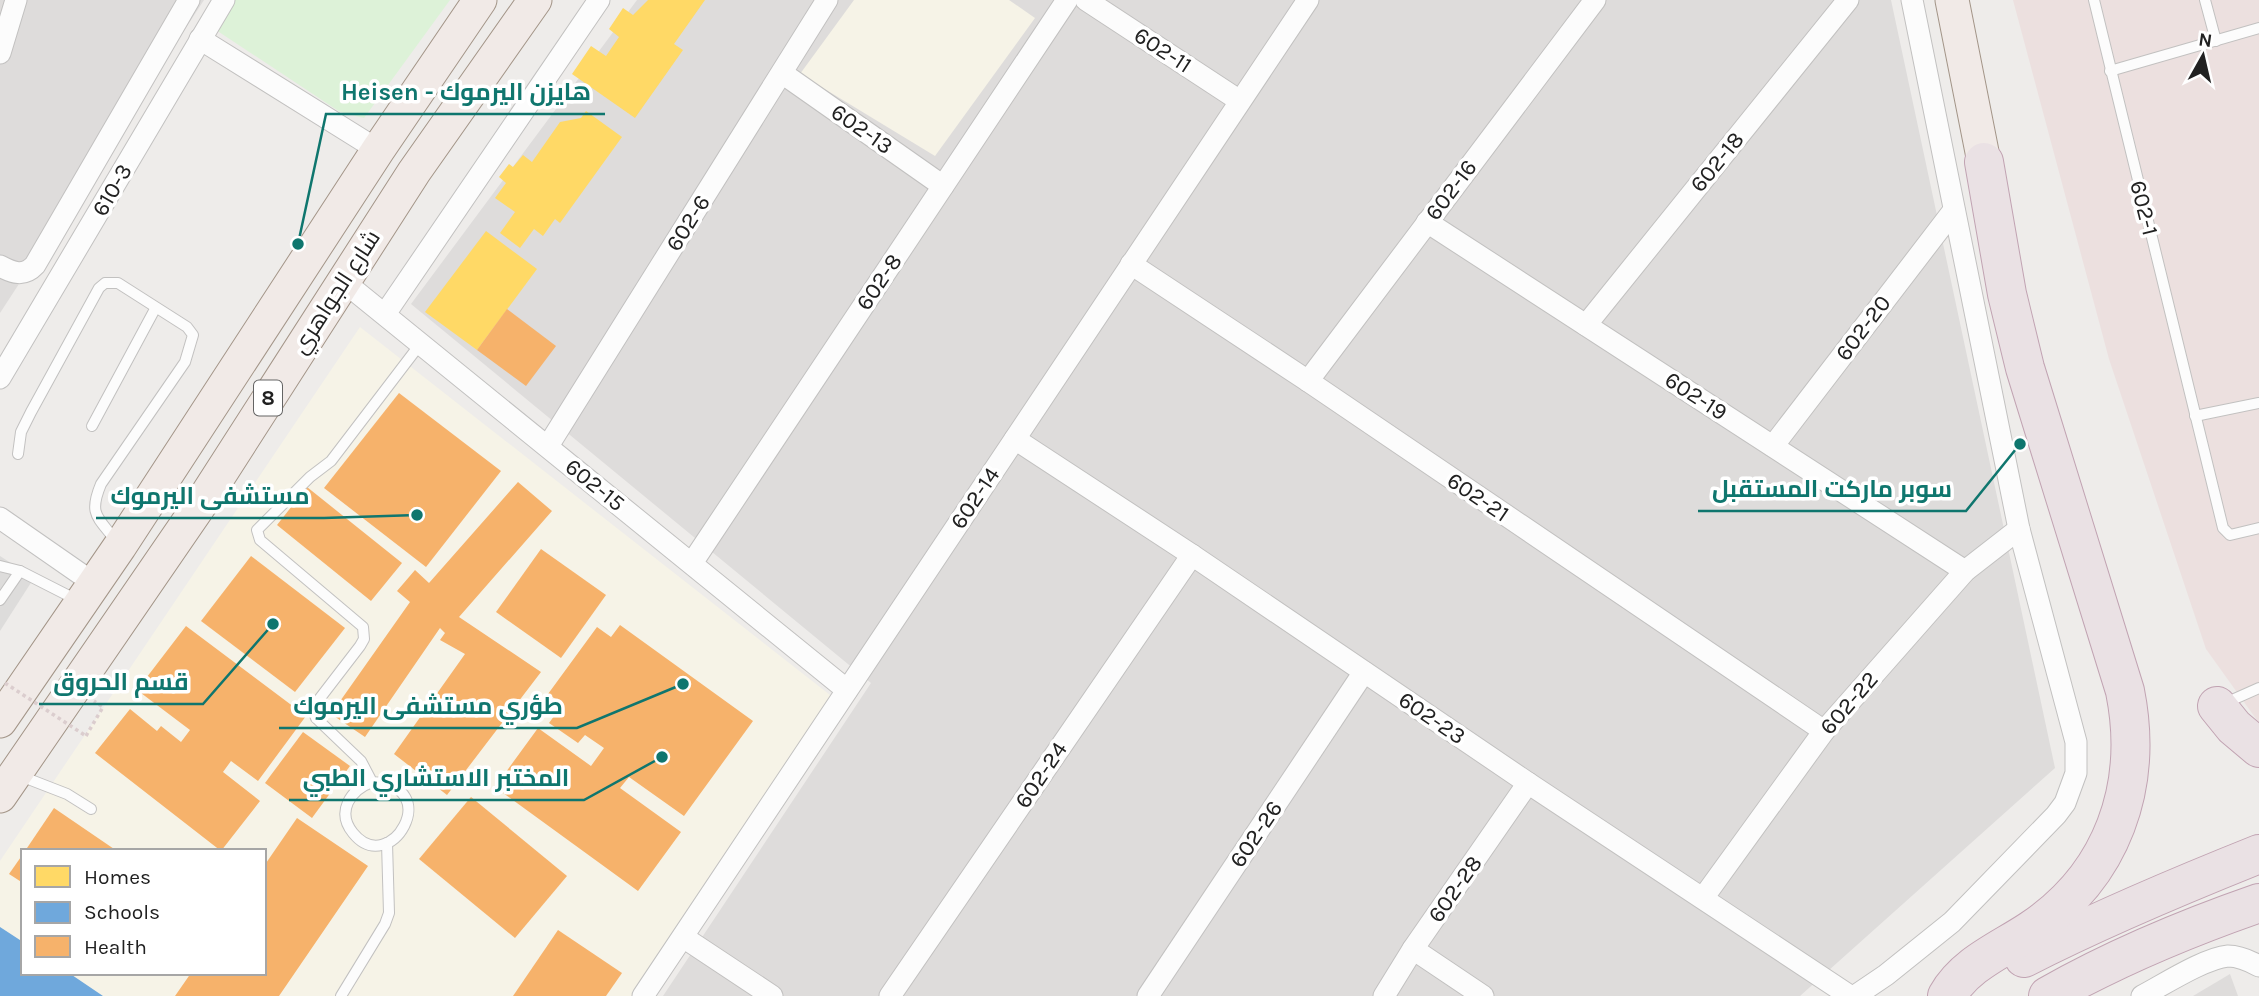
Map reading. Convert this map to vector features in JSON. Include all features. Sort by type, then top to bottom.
[{"type":"highway","points":[[1947,996],[1969,970],[2049,917],[2082,884],[2107,846],[2116,826],[2124,804],[2131,759],[2132,736],[2125,691],[2025,368],[2007,294],[1984,162]]},
{"type":"highway","points":[[2217,706],[2234,727],[2259,748]]},
{"type":"highway","points":[[1956,996],[2073,933],[2259,855]]},
{"type":"highway","points":[[2048,996],[2082,976],[2202,923],[2259,903]]},
{"type":"main road","name":"شارع الجواهري","points":[[0,721],[89,593],[378,150],[481,0]]},
{"type":"main road","name":"شارع الجواهري","points":[[8,785],[206,496],[414,172],[535,0]]},
{"type":"main road","points":[[1952,0],[1984,162]]},
{"type":"street","points":[[0,53],[16,0]]},
{"type":"street","points":[[0,266],[19,274],[36,265],[189,0]]},
{"type":"street","name":"610-3","points":[[0,378],[223,0]]},
{"type":"street","points":[[385,314],[600,0]]},
{"type":"street","name":"602-6","points":[[548,446],[827,0]]},
{"type":"street","name":"602-8","points":[[692,563],[1067,0]]},
{"type":"street","name":"602-11","points":[[1086,0],[1241,101]]},
{"type":"street","name":"602-14","points":[[643,996],[1308,0]]},
{"type":"street","name":"602-16","points":[[1308,381],[1595,0]]},
{"type":"street","name":"602-18","points":[[1586,325],[1849,0]]},
{"type":"street","points":[[1853,996],[1886,975],[1952,922],[2056,815],[2072,788],[2078,758],[2019,529],[1912,0]]},
{"type":"street","points":[[200,39],[378,150]]},
{"type":"street","name":"602-13","points":[[782,73],[943,186]]},
{"type":"street","name":"602-20","points":[[1773,446],[1954,210]]},
{"type":"street","name":"602-19","points":[[1427,222],[1965,571]]},
{"type":"street","name":"602-21","points":[[1131,264],[1824,731]]},
{"type":"street","name":"602-15","points":[[343,281],[847,690]]},
{"type":"street","name":"602-23","points":[[1015,439],[1192,555],[1528,783],[1853,996]]},
{"type":"street","points":[[0,518],[89,593]]},
{"type":"street","name":"602-22","points":[[1703,898],[1824,731],[1965,571],[2019,529]]},
{"type":"street","name":"602-24","points":[[890,996],[1192,555]]},
{"type":"street","name":"602-26","points":[[1148,996],[1364,672]]},
{"type":"street","name":"602-28","points":[[1384,996],[1413,949],[1528,783]]},
{"type":"street","points":[[683,937],[772,996]]},
{"type":"street","points":[[1413,949],[1483,996]]},
{"type":"street","points":[[2141,996],[2210,960],[2228,956],[2253,963]]},
{"type":"lane","name":"602-1","points":[[2094,0],[2224,531],[2234,535],[2259,528]]},
{"type":"lane","points":[[2205,0],[2216,41]]},
{"type":"lane","points":[[2110,71],[2259,29]]},
{"type":"lane","points":[[18,454],[21,432],[31,412],[99,288],[105,283],[113,281],[187,327],[192,335],[185,362],[101,484],[94,499],[94,512],[120,546]]},
{"type":"lane","points":[[92,426],[155,309]]},
{"type":"lane","points":[[372,782],[360,761],[316,718],[314,712],[317,702],[360,646],[364,639],[363,628],[260,540],[257,530],[310,477],[331,461],[421,343]]},
{"type":"lane","points":[[2195,416],[2259,403]]},
{"type":"lane","points":[[0,566],[89,593]]},
{"type":"lane","points":[[0,600],[20,570]]},
{"type":"lane","points":[[2217,706],[2259,688]]},
{"type":"lane","points":[[372,782],[393,786],[407,803],[407,823],[402,832],[387,843],[367,843],[359,839],[347,823],[345,812],[353,792],[372,782]]},
{"type":"lane","points":[[8,785],[67,794],[91,809]]},
{"type":"lane","points":[[341,996],[385,924],[388,913],[387,843]]},
{"type":"path","points":[[5,682],[86,736],[103,707]]},
{"type":"shaded area","points":[[0,0],[204,0],[0,313]]},
{"type":"shaded area","points":[[637,0],[1891,0],[2055,768],[1800,996],[663,996],[871,683],[411,304]]},
{"type":"shaded area","points":[[854,0],[1009,0],[1035,18],[935,156],[800,74]]},
{"type":"shaded area","points":[[2013,0],[2259,0],[2259,723],[2206,649],[2109,359]]},
{"type":"shaded area","points":[[360,327],[839,702],[632,996],[0,996],[0,861]]},
{"type":"shaded area","points":[[0,556],[34,578],[0,631]]},
{"type":"shaded area","points":[[2230,974],[2238,996],[2193,996]]},
{"type":"green space","points":[[230,0],[450,0],[364,118],[340,112],[213,28]]},
{"type":"building: Homes","points":[[648,0],[705,0],[674,44],[683,50],[635,118],[572,74],[591,46],[606,56],[619,37],[609,29],[623,8],[633,15]]},
{"type":"building: Homes","points":[[586,111],[622,137],[560,223],[555,219],[543,236],[534,229],[520,248],[500,233],[515,212],[495,198],[506,183],[499,177],[509,164],[513,167],[523,155],[532,162],[560,122],[581,118]]},
{"type":"building: Homes","points":[[486,231],[537,269],[477,350],[425,312]]},
{"type":"building: Schools","points":[[0,927],[21,941],[21,975],[72,975],[103,996],[0,996]]},
{"type":"building: Health","points":[[507,309],[556,346],[526,386],[477,350]]},
{"type":"building: Health","points":[[399,393],[501,471],[426,567],[324,488]]},
{"type":"building: Health","points":[[518,482],[552,511],[459,617],[541,672],[447,795],[394,754],[465,654],[440,640],[445,633],[440,628],[365,737],[331,714],[410,602],[397,591],[415,570],[429,583]]},
{"type":"building: Health","points":[[307,487],[402,563],[371,601],[277,525]]},
{"type":"building: Health","points":[[541,549],[606,595],[561,658],[496,612]]},
{"type":"building: Health","points":[[251,556],[345,628],[295,692],[201,621]]},
{"type":"building: Health","points":[[620,625],[753,721],[684,816],[629,777],[620,788],[681,832],[638,891],[495,787],[538,728],[591,766],[604,748],[585,735],[578,743],[549,723],[563,704],[548,694],[597,627],[611,637]]},
{"type":"building: Health","points":[[186,626],[306,716],[258,781],[231,761],[223,772],[260,801],[223,849],[218,849],[95,753],[130,709],[157,731],[161,726],[181,742],[190,730],[137,690]]},
{"type":"building: Health","points":[[303,732],[350,766],[312,818],[265,783]]},
{"type":"building: Health","points":[[471,797],[567,876],[515,938],[419,859]]},
{"type":"building: Health","points":[[54,808],[114,849],[26,849]]},
{"type":"building: Health","points":[[297,818],[368,866],[279,996],[175,996],[190,975],[266,975],[266,863]]},
{"type":"building: Health","points":[[21,857],[21,882],[9,874]]},
{"type":"building: Health","points":[[558,930],[622,973],[606,996],[513,996]]},
{"type":"place","name":"Heisen - هايزن اليرموك","points":[[298,244]]},
{"type":"place","name":"سوبر ماركت المستقبل","points":[[2020,444]]},
{"type":"place","name":"مستشفى اليرموك","points":[[417,515]]},
{"type":"place","name":"قسم الحروق","points":[[273,624]]},
{"type":"place","name":"طؤري مستشفى اليرموك","points":[[683,684]]},
{"type":"place","name":"المختبر الاستشاري الطبي","points":[[662,757]]}]
